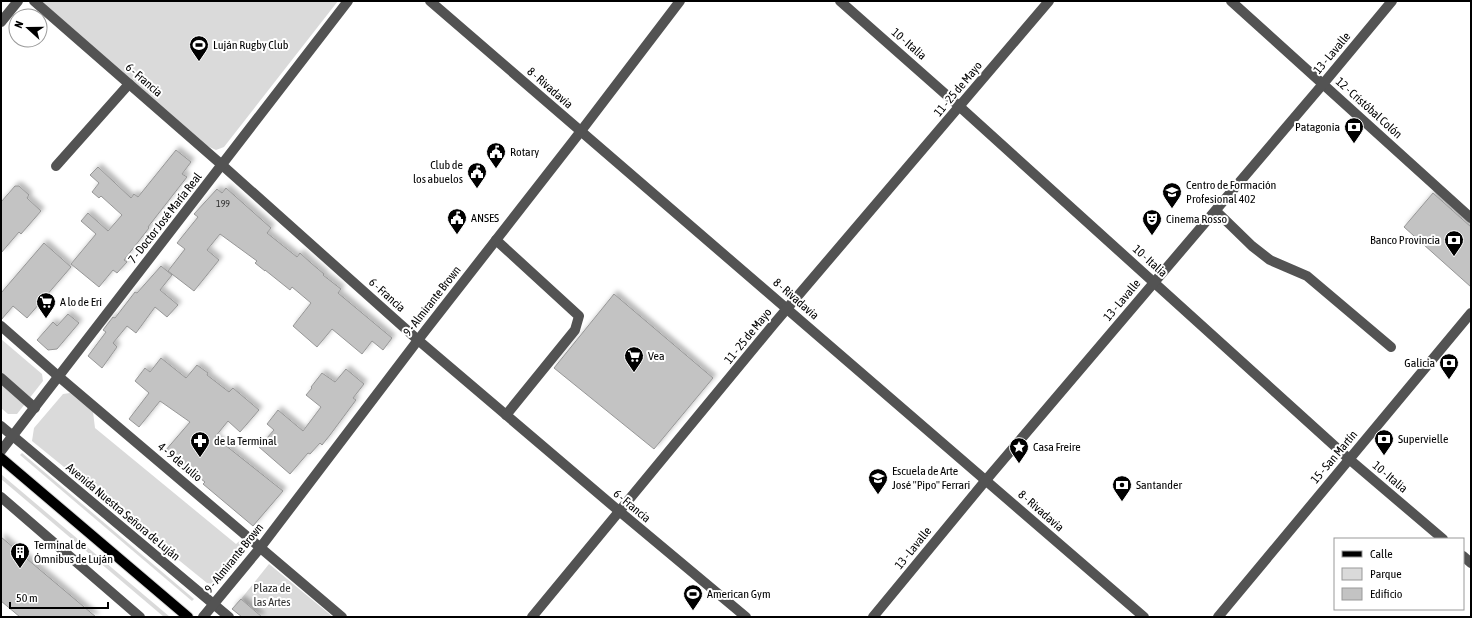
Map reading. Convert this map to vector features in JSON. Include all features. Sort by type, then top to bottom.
[{"type":"main road","points":[[1,458],[188,617]]},
{"type":"street","points":[[1,22],[18,1]]},
{"type":"street","name":"6 - Francia","points":[[34,1],[222,165],[418,340],[746,617]]},
{"type":"street","name":"7 - Doctor José María Real","points":[[1,451],[348,1]]},
{"type":"street","name":"8 - Rivadavia","points":[[430,1],[1144,617]]},
{"type":"street","name":"9 - Almirante Brown","points":[[203,617],[260,548],[418,340],[680,1]]},
{"type":"street","name":"10 - Italia","points":[[840,1],[960,107],[1349,459],[1442,538]]},
{"type":"street","name":"11 - 25 de Mayo","points":[[532,617],[787,309],[1049,1]]},
{"type":"street","name":"12 - Cristóbal Colón","points":[[1231,1],[1471,218]]},
{"type":"street","name":"13 - Lavalle","points":[[873,617],[986,480],[1216,211],[1392,1]]},
{"type":"street","points":[[56,166],[129,84]]},
{"type":"street","points":[[1216,211],[1252,246],[1270,260],[1307,276],[1391,347]]},
{"type":"street","points":[[496,240],[579,316],[575,330],[506,415]]},
{"type":"street","name":"15 - San Martín","points":[[1218,617],[1471,313]]},
{"type":"street","name":"4 - 9 de Julio","points":[[1,326],[342,617]]},
{"type":"street","points":[[1,378],[35,408]]},
{"type":"street","name":"Avenida Nuestra Señora de Luján","points":[[1,426],[229,617]]},
{"type":"street","points":[[1,497],[140,617]]},
{"type":"green space","name":"Luján Rugby Club","points":[[41,1],[338,1],[224,147],[216,150],[207,146]]},
{"type":"green space","points":[[1,339],[42,374],[43,381],[17,414],[8,414],[1,408]]},
{"type":"green space","points":[[70,393],[93,412],[95,428],[236,544],[243,538],[248,543],[248,548],[220,582],[213,584],[207,583],[32,441],[34,428],[63,394]]},
{"type":"green space","points":[[22,453],[194,599],[192,601],[20,455]]},
{"type":"green space","points":[[1,475],[170,617],[164,617],[1,479]]},
{"type":"green space","name":"Plaza de las Artes","points":[[269,564],[333,617],[262,617],[241,599]]},
{"type":"building","points":[[176,150],[191,162],[182,174],[187,177],[124,260],[127,262],[117,273],[113,270],[99,287],[71,264],[96,234],[81,221],[88,213],[108,231],[122,215],[101,196],[99,198],[92,192],[99,183],[90,175],[98,167],[131,198],[134,194],[138,197]]},
{"type":"building","points":[[15,186],[19,186],[29,195],[27,198],[41,211],[21,234],[19,232],[1,253],[1,202]]},
{"type":"building","points":[[226,188],[271,228],[267,233],[297,257],[300,253],[324,274],[323,275],[341,289],[338,293],[392,338],[383,350],[372,341],[362,354],[332,329],[317,347],[293,326],[311,303],[292,287],[290,290],[255,263],[257,261],[220,234],[207,250],[219,260],[194,291],[168,271],[185,249],[177,243],[198,217],[194,214],[217,189],[222,193]]},
{"type":"building","name":"Banco Provincia","points":[[1433,193],[1471,227],[1471,287],[1404,227]]},
{"type":"building","points":[[44,243],[71,267],[27,318],[13,306],[1,320],[1,293]]},
{"type":"building","points":[[161,266],[172,275],[160,290],[178,305],[167,317],[155,307],[136,333],[127,326],[113,343],[117,347],[102,368],[88,356],[106,332],[103,330],[113,317],[115,318],[135,292],[137,293]]},
{"type":"building","name":"Vea","points":[[614,294],[713,378],[654,449],[554,368]]},
{"type":"building","points":[[68,314],[79,323],[57,349],[48,350],[37,340],[53,322],[57,326]]},
{"type":"building","points":[[161,358],[186,378],[197,365],[229,392],[233,388],[259,410],[240,432],[228,421],[215,437],[283,491],[253,526],[203,484],[205,482],[189,470],[188,471],[165,451],[190,422],[160,401],[139,427],[129,419],[149,393],[135,381],[145,368],[150,372]]},
{"type":"building","points":[[346,369],[364,384],[353,398],[356,400],[322,445],[320,443],[310,454],[308,453],[290,474],[259,447],[274,430],[267,424],[278,410],[303,431],[321,407],[306,395],[312,388],[311,387],[322,373],[335,382]]},
{"type":"building","name":"Terminal de Ómnibus de Luján","points":[[1,537],[96,617],[20,617],[1,601]]},
{"type":"building","points":[[241,599],[262,617],[242,617],[232,609]]},
{"type":"place","name":"Luján Rugby Club","points":[[199,62]]},
{"type":"place","name":"Patagonia","points":[[1354,144]]},
{"type":"place","name":"Rotary","points":[[496,169]]},
{"type":"place","name":"Club de los abuelos","points":[[477,189]]},
{"type":"place","name":"Centro de Formación Profesional 402","points":[[1172,209]]},
{"type":"place","name":"ANSES","points":[[457,235]]},
{"type":"place","name":"Cinema Rosso","points":[[1152,236]]},
{"type":"place","name":"Banco Provincia","points":[[1454,257]]},
{"type":"place","name":"A lo de Eri","points":[[46,319]]},
{"type":"place","name":"Vea","points":[[634,373]]},
{"type":"place","name":"Galicia","points":[[1449,380]]},
{"type":"place","name":"Supervielle","points":[[1384,456]]},
{"type":"place","name":"de la Terminal","points":[[200,458]]},
{"type":"place","name":"Casa Freire","points":[[1019,464]]},
{"type":"place","name":"Escuela de Arte José \"Pipo\" Ferrari","points":[[878,495]]},
{"type":"place","name":"Santander","points":[[1122,502]]},
{"type":"place","name":"Terminal de Ómnibus de Luján","points":[[20,569]]},
{"type":"place","name":"American Gym","points":[[693,611]]}]
